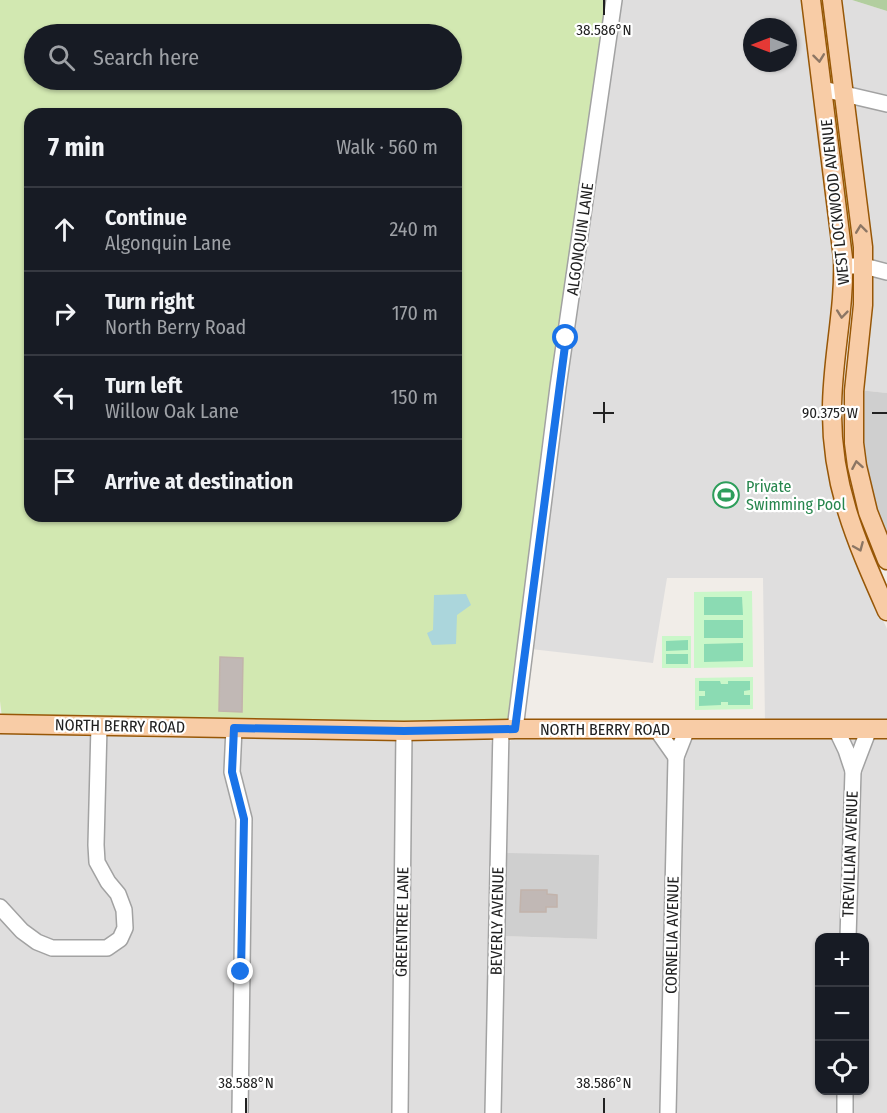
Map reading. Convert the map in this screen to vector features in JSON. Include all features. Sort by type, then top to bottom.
[{"type":"main road","name":"WEST LOCKWOOD AVENUE","points":[[811,0],[840,224],[843,266],[843,298],[832,411],[837,474],[858,547],[887,611]]},
{"type":"main road","name":"WEST LOCKWOOD AVENUE","points":[[832,0],[864,266],[863,305],[854,391],[853,422],[857,466],[868,512],[887,560]]},
{"type":"main road","points":[[848,518],[868,512]]},
{"type":"main road","name":"NORTH BERRY ROAD","points":[[0,724],[404,731],[878,729]]},
{"type":"street","name":"ALGONQUIN LANE","points":[[508,729],[614,0]]},
{"type":"street","points":[[823,90],[887,104]]},
{"type":"street","points":[[843,266],[864,266],[887,272]]},
{"type":"street","points":[[0,907],[21,931],[37,942],[52,948],[107,948],[120,939],[125,928],[124,910],[118,894],[108,882],[98,862],[96,845],[99,726]]},
{"type":"street","points":[[234,728],[232,772],[244,819],[240,1113]]},
{"type":"street","name":"BEVERLY AVENUE","points":[[493,1113],[508,729]]},
{"type":"street","name":"CORNELIA AVENUE","points":[[668,1113],[676,757],[687,729]]},
{"type":"street","name":"TREVILLIAN AVENUE","points":[[836,729],[853,771],[848,933]]},
{"type":"street","name":"TREVILLIAN AVENUE","points":[[853,771],[878,729]]},
{"type":"street","points":[[657,730],[676,757]]},
{"type":"street","name":"GREENTREE LANE","points":[[400,1113],[404,731]]},
{"type":"street","points":[[845,1095],[845,1113]]},
{"type":"shaded area","points":[[619,0],[806,0],[837,253],[827,394],[879,611],[887,629],[887,722],[765,723],[763,578],[667,578],[653,663],[531,649]]},
{"type":"shaded area","points":[[837,0],[852,0],[887,11],[887,393],[859,390],[864,349]]},
{"type":"shaded area","points":[[859,390],[887,393],[887,549],[861,462]]},
{"type":"shaded area","points":[[0,733],[166,738],[485,737],[491,741],[493,749],[487,1113],[0,1113]]},
{"type":"shaded area","points":[[887,736],[887,1113],[498,1113],[502,936],[597,939],[504,853],[508,745],[517,737]]},
{"type":"shaded area","points":[[504,853],[599,855],[597,939],[502,936]]},
{"type":"green space","points":[[0,0],[609,0],[513,709],[508,719],[502,722],[309,722],[2,718],[0,701]]},
{"type":"green space","points":[[817,0],[826,0],[835,83],[830,83]]},
{"type":"green space","points":[[852,0],[887,0],[887,11]]},
{"type":"green space","points":[[834,101],[838,103],[857,257],[854,258],[850,257],[831,103]]},
{"type":"green space","points":[[752,591],[753,667],[694,668],[694,592]]},
{"type":"green space","points":[[704,597],[742,597],[743,615],[704,615]]},
{"type":"green space","points":[[704,620],[743,620],[743,638],[704,638]]},
{"type":"green space","points":[[662,636],[691,636],[691,668],[662,668]]},
{"type":"green space","points":[[688,640],[688,650],[666,651],[666,641]]},
{"type":"green space","points":[[743,643],[743,661],[704,662],[704,644]]},
{"type":"green space","points":[[666,654],[688,654],[688,664],[666,664]]},
{"type":"green space","points":[[753,677],[753,709],[695,710],[695,678]]},
{"type":"green space","points":[[699,681],[720,681],[721,684],[728,684],[728,681],[750,681],[750,690],[744,691],[744,695],[750,695],[750,705],[728,705],[728,702],[721,702],[721,705],[699,706],[699,696],[705,696],[705,691],[699,691]]},
{"type":"water","name":"Private Swimming Pool","points":[[722,487],[732,487],[729,504],[720,503]]},
{"type":"water","points":[[466,594],[471,605],[457,615],[456,644],[432,645],[427,633],[433,630],[434,595]]},
{"type":"building","points":[[220,657],[243,658],[242,712],[219,711]]},
{"type":"building","points":[[521,890],[547,890],[547,894],[557,895],[557,907],[546,907],[546,912],[520,912]]},
{"type":"place","name":"Private Swimming Pool","points":[[726,495]]},
{"type":"route","points":[[241,972],[244,819],[232,772],[234,728],[404,731],[515,729],[566,338]]}]
